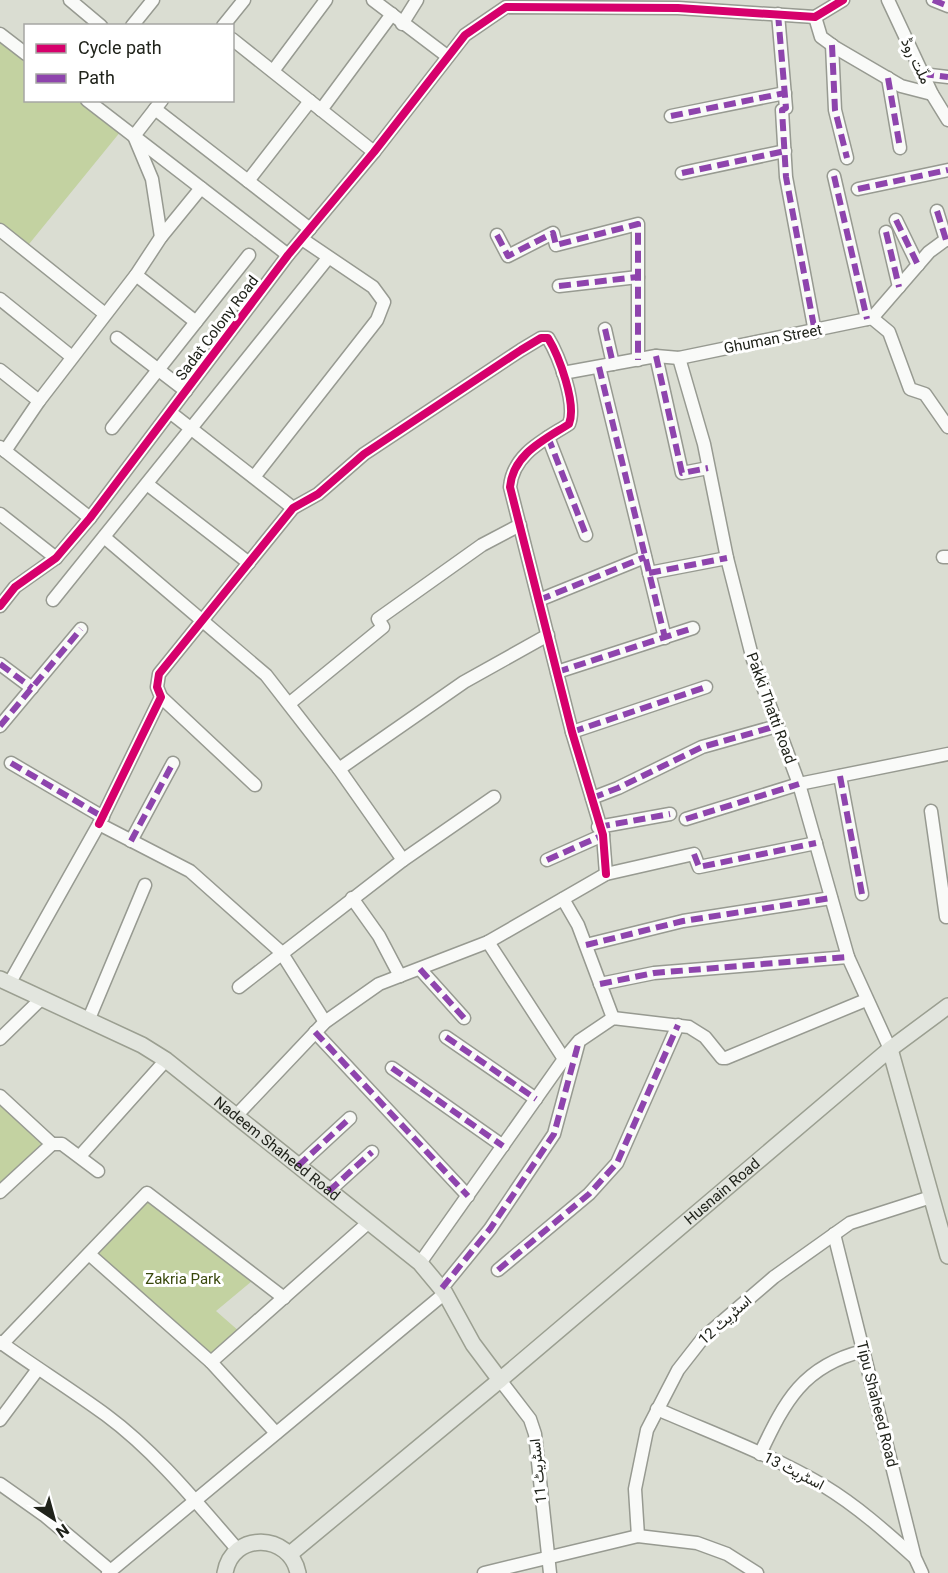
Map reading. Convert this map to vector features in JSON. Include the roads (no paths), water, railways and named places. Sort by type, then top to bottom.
[{"type":"main road","name":"Nadeem Shaheed Road","points":[[4,982],[142,1045],[166,1060],[369,1222],[420,1263],[443,1290],[473,1344],[500,1380]]},
{"type":"main road","name":"Husnain Road","points":[[290,1554],[500,1380],[890,1049],[948,1006]]},
{"type":"main road","points":[[890,1049],[948,1256]]},
{"type":"main road","points":[[225,1573],[230,1559],[238,1550],[258,1541],[269,1542],[290,1554],[298,1573]]},
{"type":"street","points":[[69,0],[99,24]]},
{"type":"street","points":[[134,24],[153,0]]},
{"type":"street","points":[[225,24],[244,0]]},
{"type":"street","points":[[273,71],[326,0]]},
{"type":"street","points":[[373,0],[447,56]]},
{"type":"street","points":[[402,24],[417,0]]},
{"type":"street","points":[[843,0],[815,17],[821,37],[901,86],[932,93]]},
{"type":"street","name":"ملّت روڈ","points":[[888,0],[922,74],[948,120]]},
{"type":"street","points":[[933,0],[948,6]]},
{"type":"street","name":"Sadat Colony Road","points":[[1,604],[15,587],[56,558],[90,518],[288,255],[374,152],[465,35],[506,7],[681,4],[815,17]]},
{"type":"street","points":[[321,110],[392,14]]},
{"type":"street","points":[[778,14],[786,108],[782,110],[786,177],[815,332]]},
{"type":"street","points":[[0,34],[24,52]]},
{"type":"street","points":[[234,41],[374,152]]},
{"type":"street","points":[[832,45],[835,110],[847,158]]},
{"type":"street","points":[[922,74],[948,77]]},
{"type":"street","points":[[888,78],[900,148]]},
{"type":"street","points":[[671,116],[785,93]]},
{"type":"street","points":[[248,181],[310,101]]},
{"type":"street","points":[[90,102],[288,255]]},
{"type":"street","points":[[134,136],[159,105],[248,181],[310,229]]},
{"type":"street","points":[[134,136],[152,179],[161,237]]},
{"type":"street","points":[[682,173],[785,151]]},
{"type":"street","points":[[858,189],[948,170]]},
{"type":"street","points":[[834,176],[869,318],[889,332],[910,389],[925,394],[948,427]]},
{"type":"street","points":[[90,518],[3,449],[136,275],[161,237],[201,188]]},
{"type":"street","points":[[869,318],[918,264],[947,239],[937,211]]},
{"type":"street","points":[[896,220],[918,264]]},
{"type":"street","points":[[497,235],[508,256],[553,233],[556,245],[638,224],[638,360]]},
{"type":"street","points":[[0,230],[105,314]]},
{"type":"street","points":[[886,232],[899,287]]},
{"type":"street","points":[[254,477],[377,320],[384,302],[373,287],[302,239]]},
{"type":"street","points":[[112,428],[249,255]]},
{"type":"street","points":[[53,600],[328,258]]},
{"type":"street","points":[[136,275],[196,322]]},
{"type":"street","points":[[559,286],[638,277]]},
{"type":"street","points":[[0,299],[72,357]]},
{"type":"street","name":"Ghuman Street","points":[[563,373],[656,356],[679,358],[815,332],[869,318]]},
{"type":"street","points":[[605,329],[613,364]]},
{"type":"street","points":[[117,338],[186,391]]},
{"type":"street","points":[[255,785],[161,697],[157,687],[159,674],[293,508],[318,494],[364,454],[541,339],[548,338],[563,373],[572,416],[569,424],[528,451],[512,470],[510,487],[572,732],[592,798],[600,831],[606,874]]},
{"type":"street","points":[[656,356],[682,473],[708,468]]},
{"type":"street","name":"Pakki Thatti Road","points":[[679,358],[704,444],[727,558],[753,660],[799,784],[848,957],[890,1049]]},
{"type":"street","points":[[599,366],[665,638]]},
{"type":"street","points":[[0,370],[39,401]]},
{"type":"street","points":[[171,413],[293,508]]},
{"type":"street","points":[[548,437],[586,535]]},
{"type":"street","points":[[147,484],[249,563]]},
{"type":"street","points":[[0,514],[56,558]]},
{"type":"street","points":[[290,703],[383,627],[378,619],[482,546],[520,525]]},
{"type":"street","points":[[104,537],[266,675],[339,769],[403,860]]},
{"type":"street","points":[[539,600],[645,557]]},
{"type":"street","points":[[649,573],[727,558]]},
{"type":"street","points":[[557,672],[693,628]]},
{"type":"street","points":[[0,726],[81,629]]},
{"type":"street","points":[[339,769],[464,682],[548,635]]},
{"type":"street","points":[[0,664],[32,688]]},
{"type":"street","points":[[572,732],[706,687]]},
{"type":"street","points":[[4,982],[101,821],[161,697]]},
{"type":"street","points":[[592,798],[618,788],[702,747],[777,726]]},
{"type":"street","points":[[686,819],[799,784],[948,754]]},
{"type":"street","points":[[11,763],[131,841],[190,871],[281,952],[325,1022]]},
{"type":"street","points":[[131,841],[173,763]]},
{"type":"street","points":[[840,776],[862,894]]},
{"type":"street","points":[[238,987],[403,860],[494,797]]},
{"type":"street","points":[[931,811],[945,874],[939,878],[945,917]]},
{"type":"street","points":[[547,860],[600,831],[670,814]]},
{"type":"street","points":[[235,1117],[325,1022],[379,984],[488,942],[606,874],[694,854],[699,867],[816,843]]},
{"type":"street","points":[[88,1021],[145,885]]},
{"type":"street","points":[[586,945],[683,921],[831,897]]},
{"type":"street","points":[[352,898],[379,936],[400,976]]},
{"type":"street","points":[[563,899],[578,925],[613,1018]]},
{"type":"street","points":[[488,942],[564,1059]]},
{"type":"street","points":[[600,984],[654,973],[848,957]]},
{"type":"street","points":[[420,969],[464,1018]]},
{"type":"street","points":[[0,1039],[40,1000]]},
{"type":"street","points":[[420,1263],[564,1059],[579,1041],[613,1018],[689,1027],[705,1037],[722,1058],[726,1058],[866,1000]]},
{"type":"street","points":[[498,1270],[582,1201],[617,1163],[678,1026]]},
{"type":"street","points":[[315,1032],[468,1196]]},
{"type":"street","points":[[446,1037],[536,1099]]},
{"type":"street","points":[[0,1484],[44,1515],[110,1572],[443,1290],[490,1229],[554,1134],[579,1041]]},
{"type":"street","points":[[80,1156],[166,1060]]},
{"type":"street","points":[[392,1068],[503,1146]]},
{"type":"street","points":[[0,1096],[52,1144],[62,1144],[98,1171]]},
{"type":"street","points":[[298,1166],[350,1118]]},
{"type":"street","points":[[0,1192],[52,1144]]},
{"type":"street","points":[[329,1191],[372,1152]]},
{"type":"street","points":[[238,1550],[142,1446],[107,1416],[1,1343],[147,1193],[285,1298]]},
{"type":"street","name":"اسٹریٹ 12","points":[[638,1536],[635,1489],[647,1430],[678,1370],[703,1338],[774,1277],[850,1223],[931,1197]]},
{"type":"street","points":[[211,1362],[369,1222]]},
{"type":"street","name":"Tipu Shaheed Road","points":[[834,1234],[915,1558],[922,1573]]},
{"type":"street","points":[[89,1254],[211,1362],[276,1433]]},
{"type":"street","points":[[760,1454],[781,1410],[798,1387],[815,1371],[839,1357],[863,1350]]},
{"type":"street","points":[[0,1420],[38,1369]]},
{"type":"street","name":"اسٹریٹ 11","points":[[500,1380],[530,1419],[535,1434],[550,1573]]},
{"type":"street","name":"اسٹریٹ 13","points":[[657,1409],[760,1454],[826,1487],[872,1520],[915,1558]]},
{"type":"street","points":[[484,1573],[638,1536],[696,1543],[727,1554],[757,1573]]},
{"type":"park label","name":"Zakria Park","points":[[183,1279]]}]
